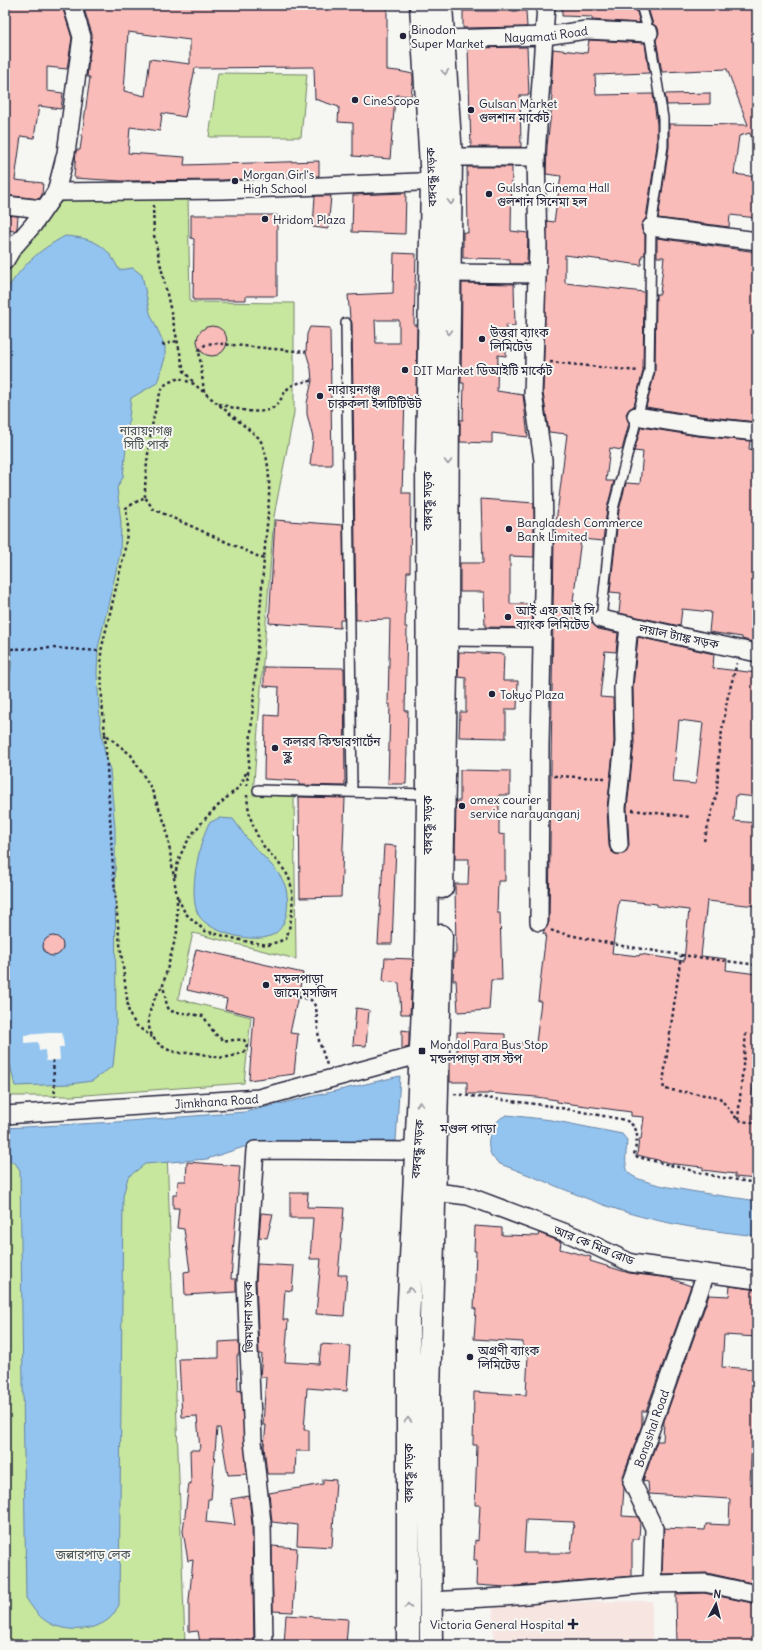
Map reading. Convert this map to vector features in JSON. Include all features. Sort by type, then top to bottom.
[{"type":"main road","name":"বঙ্গবন্ধু সড়ক","points":[[421,5],[442,181],[450,273],[447,637],[438,1092],[429,1394],[430,1645]]},
{"type":"main road","name":"বঙ্গবন্ধু সড়ক","points":[[408,1645],[408,1321],[422,1054],[426,944],[428,794],[427,455],[442,181],[451,157],[441,5]]},
{"type":"street","points":[[5,262],[12,249],[33,225],[56,192],[66,153],[82,37],[72,5]]},
{"type":"street","points":[[539,922],[539,776],[544,540],[543,460],[534,394],[537,274],[536,157],[546,5]]},
{"type":"street","name":"Nayamati Road","points":[[443,39],[545,36],[586,30],[649,33]]},
{"type":"street","points":[[451,157],[536,157]]},
{"type":"street","points":[[56,192],[223,190],[442,181]]},
{"type":"street","points":[[5,205],[43,209]]},
{"type":"street","points":[[651,227],[757,241]]},
{"type":"street","points":[[450,273],[537,274]]},
{"type":"street","points":[[636,416],[699,426],[757,432]]},
{"type":"street","name":"লয়াল ট্যাঙ্ক সড়ক","points":[[601,619],[749,651]]},
{"type":"street","points":[[619,845],[617,808],[622,778],[624,742],[623,687],[629,625]]},
{"type":"street","points":[[447,637],[542,638]]},
{"type":"street","name":"Jimkhana Road","points":[[5,1115],[259,1098],[422,1054]]},
{"type":"street","name":"জিমখানা সড়ক","points":[[264,1645],[262,1523],[252,1426],[246,1282],[255,1150],[417,1152]]},
{"type":"street","name":"আর কে মিত্র রোড","points":[[435,1192],[468,1196],[574,1236],[631,1263],[757,1280]]},
{"type":"street","name":"Bongshal Road","points":[[652,1584],[654,1528],[632,1482],[706,1273]]},
{"type":"street","points":[[430,1601],[504,1597],[652,1584],[705,1584],[757,1594]]},
{"type":"lane","points":[[601,619],[613,509],[636,416],[649,372],[651,227],[663,146],[663,118],[649,33],[642,5]]},
{"type":"lane","points":[[346,323],[352,792]]},
{"type":"lane","points":[[258,790],[428,794]]},
{"type":"path","points":[[153,191],[154,235],[184,371],[194,384],[259,438],[264,446],[268,459],[269,478],[264,559],[153,509],[145,497],[144,485],[159,397],[164,386],[179,378],[194,384]]},
{"type":"path","points":[[162,345],[177,341]]},
{"type":"path","points":[[204,392],[199,350],[205,345],[212,343],[227,344],[306,352]]},
{"type":"path","points":[[535,360],[649,372]]},
{"type":"path","points":[[219,404],[240,409],[264,411],[273,408],[280,402],[290,387],[301,382],[312,381]]},
{"type":"path","points":[[145,497],[126,508],[128,527],[124,554],[101,651],[102,702],[113,876],[129,1014],[137,1026],[164,1047],[176,1052],[229,1058],[244,1052],[246,1044],[244,1040],[224,1040],[212,1030],[210,1024],[203,1016],[170,1011],[167,1006],[163,985]]},
{"type":"path","points":[[5,662],[5,649],[54,648],[101,651]]},
{"type":"path","points":[[704,841],[717,792],[719,749],[727,700],[749,651]]},
{"type":"path","points":[[105,734],[131,755],[151,788],[166,826],[178,897],[177,932],[163,985],[149,1011],[148,1024],[153,1038]]},
{"type":"path","points":[[174,880],[177,863],[191,834],[222,802],[241,786],[249,766]]},
{"type":"path","points":[[539,776],[622,778]]},
{"type":"path","points":[[617,808],[690,817]]},
{"type":"path","points":[[539,922],[555,932],[623,946],[757,965]]},
{"type":"path","points":[[681,955],[663,1083],[664,1089],[719,1097],[738,1120],[757,1124]]},
{"type":"path","points":[[298,997],[311,1000],[316,1007],[319,1042],[333,1078]]},
{"type":"path","points":[[738,1120],[746,1033]]},
{"type":"path","points":[[53,1060],[56,1112]]},
{"type":"path","points":[[438,1092],[551,1106],[625,1120],[634,1124],[637,1132],[634,1156],[718,1177],[757,1183]]},
{"type":"shaded area","name":"Victoria General Hospital","points":[[652,1601],[652,1645],[494,1645],[493,1603]]},
{"type":"green space","points":[[218,73],[307,74],[301,137],[209,137]]},
{"type":"green space","name":"নারায়ণগঞ্জ সিটি পার্ক","points":[[188,195],[190,302],[294,303],[294,413],[274,516],[253,795],[294,796],[296,959],[193,933],[178,999],[251,1017],[244,1083],[73,1096],[5,1096],[5,276],[12,263],[51,208],[67,199]]},
{"type":"green space","name":"জল্লারপাড় লেক","points":[[167,1151],[185,1643],[167,1645],[5,1645],[5,1156]]},
{"type":"water","points":[[65,236],[84,238],[98,244],[109,254],[119,270],[133,268],[142,275],[150,313],[165,346],[165,358],[157,383],[131,398],[123,477],[117,488],[121,523],[120,554],[98,648],[97,674],[100,722],[104,749],[110,770],[115,828],[116,1037],[113,1066],[92,1081],[70,1084],[15,1086],[5,1043],[5,684],[10,673],[11,652],[5,633],[5,292],[18,274],[38,253]]},
{"type":"water","points":[[219,818],[233,819],[249,841],[277,872],[284,883],[287,898],[286,914],[280,929],[274,934],[259,938],[240,937],[219,931],[210,926],[198,914],[195,905],[194,882],[198,855],[209,823]]},
{"type":"water","points":[[400,1076],[396,1141],[253,1144],[207,1159],[145,1164],[128,1177],[123,1196],[119,1605],[114,1614],[104,1623],[88,1628],[61,1628],[46,1621],[37,1613],[26,1598],[20,1170],[15,1163],[5,1160],[5,1128],[116,1122],[245,1112]]},
{"type":"water","points":[[507,1115],[551,1120],[622,1134],[627,1140],[627,1170],[637,1178],[669,1187],[757,1201],[757,1236],[658,1221],[625,1212],[500,1164],[491,1154],[489,1141],[492,1130],[498,1120]]},
{"type":"pier","points":[[62,1032],[64,1047],[59,1047],[60,1060],[46,1061],[45,1050],[39,1051],[38,1042],[24,1043],[24,1035]]},
{"type":"building","points":[[7,5],[62,6],[72,38],[67,69],[47,67],[47,91],[63,93],[61,109],[39,106],[34,138],[21,136],[15,180],[43,183],[42,195],[39,199],[5,195],[5,27]]},
{"type":"building","points":[[88,5],[387,5],[387,70],[413,74],[411,96],[397,95],[395,98],[390,159],[353,156],[353,123],[338,122],[339,107],[315,99],[314,67],[195,68],[185,117],[162,113],[160,131],[130,127],[128,153],[185,157],[184,165],[319,161],[319,176],[223,180],[121,181],[74,178],[76,150],[80,150],[90,77],[87,77],[92,34],[84,9],[87,9]],"holes":[[[128,32],[190,40],[190,64],[150,59],[145,96],[124,91]]]},
{"type":"building","points":[[562,5],[635,5],[640,23],[592,20],[592,17],[562,16]]},
{"type":"building","points":[[647,5],[755,5],[757,22],[757,147],[754,147],[750,133],[739,136],[734,174],[757,177],[757,218],[730,215],[729,227],[658,218],[669,147],[669,124],[748,125],[727,69],[662,72],[656,40],[659,33],[658,28],[653,24]]},
{"type":"building","points":[[463,11],[526,11],[527,27],[463,28]]},
{"type":"building","points":[[589,40],[645,43],[649,73],[595,75],[596,95],[653,94],[657,124],[657,146],[646,218],[641,225],[645,235],[645,255],[642,255],[641,265],[565,255],[565,283],[644,292],[643,371],[634,406],[629,409],[626,414],[629,423],[622,450],[610,448],[606,481],[614,481],[607,508],[603,541],[581,539],[573,601],[576,602],[574,620],[591,622],[598,629],[618,633],[616,652],[605,651],[600,697],[613,698],[614,742],[607,809],[609,846],[611,851],[615,854],[624,854],[629,845],[627,808],[634,743],[633,687],[638,637],[714,654],[713,668],[757,673],[757,797],[736,795],[734,821],[757,823],[757,906],[707,901],[701,956],[727,959],[726,970],[757,974],[757,1052],[751,1103],[757,1103],[757,1179],[735,1177],[735,1174],[703,1170],[703,1167],[674,1164],[637,1155],[644,1117],[631,1116],[631,1112],[557,1102],[557,1100],[536,1097],[488,1093],[467,1094],[467,1082],[450,1082],[450,1055],[457,1055],[457,1032],[505,1034],[505,1043],[536,1043],[541,1001],[538,1001],[546,934],[543,934],[549,922],[554,538],[567,434],[549,432],[543,393],[547,221],[554,222],[561,176],[546,174],[547,146],[553,96],[551,95],[553,49],[587,53]],"holes":[[[679,720],[703,723],[696,784],[673,782]],[[619,900],[657,904],[657,906],[689,910],[684,961],[640,954],[639,956],[612,953]]]},
{"type":"building","points":[[527,47],[529,95],[520,95],[521,147],[471,147],[468,48]]},
{"type":"building","points":[[710,93],[710,104],[667,105],[665,94]]},
{"type":"building","points":[[467,167],[512,167],[511,231],[528,233],[527,264],[510,264],[510,259],[463,258],[463,232],[468,233]]},
{"type":"building","points":[[406,193],[405,234],[352,232],[353,195]]},
{"type":"building","points":[[315,196],[331,196],[328,229],[313,227]]},
{"type":"building","points":[[5,215],[18,216],[17,228],[15,231],[5,230]]},
{"type":"building","points":[[191,215],[277,215],[277,296],[246,296],[246,300],[193,300],[194,239],[191,238]]},
{"type":"building","points":[[657,238],[757,252],[757,422],[700,416],[646,407],[655,372],[656,294],[660,294],[664,257],[657,257]]},
{"type":"building","points":[[394,253],[416,254],[414,325],[417,325],[416,397],[405,397],[402,493],[411,493],[410,572],[407,572],[405,627],[407,627],[405,711],[408,711],[406,784],[388,784],[390,619],[356,620],[352,323],[350,318],[348,295],[393,293]],"holes":[[[375,320],[399,320],[399,343],[376,343]]]},
{"type":"building","points":[[462,283],[514,284],[515,326],[506,325],[506,356],[498,355],[497,391],[523,395],[528,437],[492,433],[492,443],[460,442],[460,420],[463,420],[464,383],[461,383]]},
{"type":"building","points":[[212,326],[223,330],[227,341],[223,352],[212,356],[201,352],[197,341],[201,330]]},
{"type":"building","name":"নারায়নগঞ্জ চারুকলা ইন্সটিটিউট","points":[[310,327],[330,328],[332,465],[310,465],[313,438],[307,414],[307,403],[312,381],[311,369],[306,352],[307,334]]},
{"type":"building","points":[[641,427],[697,436],[750,441],[749,449],[757,450],[757,643],[742,639],[742,637],[709,632],[711,612],[682,609],[680,626],[619,613],[621,593],[610,592],[619,510],[626,483],[640,484],[643,452],[634,451]]},
{"type":"building","points":[[481,499],[534,503],[534,557],[510,556],[510,604],[533,604],[532,628],[485,627],[484,592],[460,592],[460,563],[483,563]]},
{"type":"building","points":[[275,520],[343,525],[344,620],[340,620],[340,628],[269,623]]},
{"type":"building","points":[[459,652],[504,654],[503,681],[518,681],[517,709],[506,709],[506,738],[459,737],[460,712],[466,712],[466,678],[458,677]]},
{"type":"building","points":[[264,667],[344,668],[345,786],[299,785],[299,781],[264,779],[265,715],[278,716],[279,687],[264,686]]},
{"type":"building","points":[[460,770],[510,771],[510,795],[499,795],[499,834],[505,835],[505,881],[498,881],[497,913],[500,913],[502,980],[491,980],[489,1010],[458,1012],[456,980],[453,980],[454,953],[456,953],[455,884],[468,884],[469,859],[455,859],[456,801],[460,801]]},
{"type":"building","points":[[299,797],[345,798],[341,897],[300,898]]},
{"type":"building","points":[[384,845],[396,846],[392,944],[378,944]]},
{"type":"building","points":[[53,936],[60,939],[63,946],[60,953],[53,956],[46,953],[43,946],[46,939]]},
{"type":"building","points":[[196,949],[303,973],[290,1033],[298,1034],[294,1074],[249,1080],[254,1016],[225,1009],[227,999],[187,990]]},
{"type":"building","points":[[385,958],[413,959],[410,1014],[401,1014],[399,983],[383,981]]},
{"type":"building","points":[[356,1008],[369,1010],[366,1046],[353,1045]]},
{"type":"building","points":[[402,1030],[409,1031],[409,1047],[402,1049]]},
{"type":"building","points":[[187,1162],[240,1166],[231,1279],[236,1279],[236,1292],[185,1295],[184,1272],[190,1271],[184,1229],[177,1228],[179,1208],[173,1208],[173,1195],[177,1195],[178,1181],[186,1181]]},
{"type":"building","points":[[290,1193],[308,1193],[307,1207],[344,1208],[338,1275],[347,1275],[344,1316],[316,1314],[321,1259],[310,1259],[313,1218],[290,1218]]},
{"type":"building","points":[[261,1213],[273,1214],[267,1238],[259,1237]]},
{"type":"building","points":[[475,1226],[502,1228],[502,1235],[538,1236],[539,1233],[561,1242],[560,1249],[591,1257],[590,1261],[629,1273],[669,1278],[691,1286],[646,1411],[642,1411],[642,1425],[622,1479],[624,1488],[622,1516],[638,1517],[640,1521],[639,1539],[632,1539],[632,1576],[506,1587],[476,1585],[477,1560],[474,1560],[475,1540],[478,1541],[480,1505],[475,1505],[477,1445],[473,1445],[474,1392],[526,1395],[528,1355],[522,1354],[523,1342],[474,1339],[476,1309],[474,1309],[476,1251],[474,1251]],"holes":[[[526,1520],[574,1522],[571,1553],[524,1553]]]},
{"type":"building","points":[[257,1264],[294,1266],[292,1291],[285,1290],[283,1320],[288,1320],[285,1362],[319,1364],[321,1344],[350,1346],[347,1391],[307,1388],[304,1430],[309,1430],[309,1451],[296,1451],[295,1474],[267,1474],[264,1446],[266,1425],[263,1425],[266,1377],[260,1377],[262,1354],[259,1354],[256,1282]]},
{"type":"building","points":[[730,1286],[757,1290],[757,1337],[724,1335],[722,1367],[757,1369],[757,1440],[752,1440],[750,1484],[757,1484],[757,1515],[755,1515],[752,1583],[707,1573],[662,1574],[664,1528],[705,1530],[706,1524],[729,1525],[730,1499],[649,1494],[648,1482],[643,1481],[657,1441],[663,1441],[664,1421],[709,1295],[729,1296]]},
{"type":"building","points":[[239,1341],[239,1355],[237,1355],[238,1391],[241,1390],[247,1474],[228,1475],[220,1428],[217,1428],[211,1499],[208,1499],[206,1522],[235,1525],[231,1499],[249,1496],[252,1524],[254,1645],[239,1645],[239,1640],[200,1643],[198,1631],[189,1632],[189,1601],[193,1560],[188,1561],[183,1531],[189,1483],[191,1484],[190,1450],[200,1450],[197,1416],[182,1417],[179,1359],[219,1358],[219,1342]]},
{"type":"building","points":[[323,1479],[336,1480],[332,1547],[297,1545],[298,1525],[272,1522],[269,1493],[323,1484]]},
{"type":"building","points":[[272,1546],[297,1548],[293,1612],[273,1611]]},
{"type":"building","points":[[704,1593],[757,1604],[757,1645],[677,1645],[676,1594]]},
{"type":"building","points":[[286,1615],[348,1619],[346,1645],[284,1645]]},
{"type":"place","name":"Binodon Super Market","points":[[403,36]]},
{"type":"place","name":"CineScope","points":[[355,100]]},
{"type":"place","name":"Gulsan Market গুলশান মার্কেট","points":[[471,110]]},
{"type":"place","name":"Morgan Girl's High School","points":[[235,181]]},
{"type":"place","name":"Gulshan Cinema Hall গুলশান সিনেমা হল","points":[[489,194]]},
{"type":"place","name":"Hridom Plaza","points":[[265,219]]},
{"type":"place","name":"উত্তরা ব্যাংক লিমিটেড","points":[[482,339]]},
{"type":"place","name":"DIT Market ডিআইটি মার্কেট","points":[[405,370]]},
{"type":"place","name":"নারায়নগঞ্জ চারুকলা ইন্সটিটিউট","points":[[320,396]]},
{"type":"place","name":"Bangladesh Commerce Bank Limited","points":[[509,529]]},
{"type":"place","name":"আই এফ আই সি ব্যাংক লিমিটেড","points":[[508,617]]},
{"type":"place","name":"Tokyo Plaza","points":[[492,694]]},
{"type":"place","name":"কলরব কিন্ডারগার্টেন স্কুল","points":[[275,748]]},
{"type":"place","name":"omex courier service narayanganj","points":[[462,806]]},
{"type":"place","name":"মন্ডলপাড়া জামে মসজিদ","points":[[266,985]]},
{"type":"place","name":"Mondol Para Bus Stop মন্ডলপাড়া বাস স্টপ","points":[[422,1051]]},
{"type":"place","name":"অগ্রণী ব্যাংক লিমিটেড","points":[[470,1357]]},
{"type":"place","name":"Victoria General Hospital","points":[[573,1624]]},
{"type":"district","name":"মণ্ডল পাড়া","points":[[468,1128]]}]
